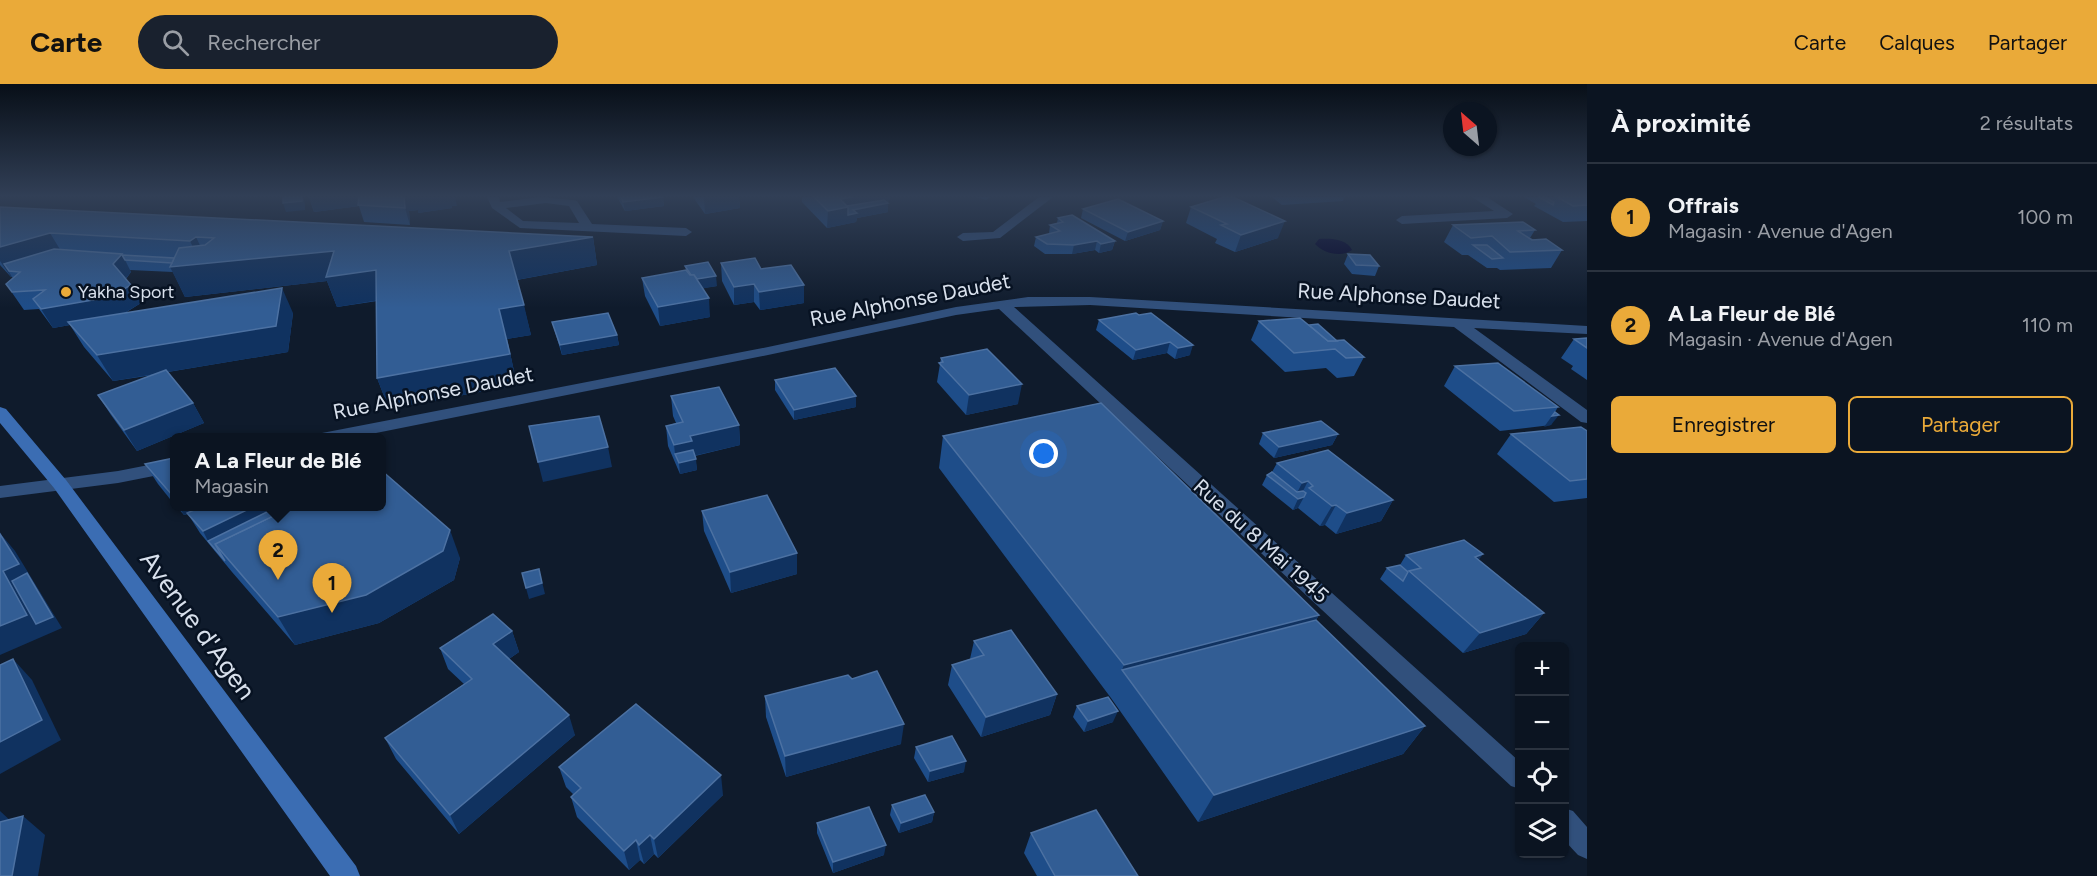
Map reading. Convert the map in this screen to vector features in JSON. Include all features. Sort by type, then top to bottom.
[{"type":"main road","name":"Avenue d'Agen","points":[[0,412],[60,484],[346,876]]},
{"type":"street","points":[[963,237],[997,234]]},
{"type":"street","name":"Rue Alphonse Daudet","points":[[348,433],[768,351],[956,311],[1028,301],[1090,301],[1587,330]]},
{"type":"street","name":"Rue du 8 Mai 1945","points":[[1003,305],[1515,773]]},
{"type":"street","points":[[1457,322],[1587,418]]},
{"type":"street","points":[[0,492],[118,477],[170,467]]},
{"type":"street","points":[[1569,826],[1587,846]]},
{"type":"water","points":[[1319,239],[1343,241],[1352,250],[1343,254],[1327,252],[1315,244]]},
{"type":"building","points":[[0,234],[47,234],[0,247]]},
{"type":"building","points":[[67,234],[533,234],[593,237],[509,251],[524,305],[499,309],[510,354],[377,378],[376,270],[326,277],[334,251],[170,267],[179,248],[205,245],[214,238],[196,237],[190,241]]},
{"type":"building","points":[[1048,234],[1103,234],[1115,241],[1101,244],[1097,241],[1074,245],[1047,244],[1036,237]]},
{"type":"building","points":[[1465,234],[1523,234],[1532,240],[1546,239],[1562,250],[1510,252],[1492,236],[1471,238]]},
{"type":"building","points":[[1473,245],[1487,245],[1503,258],[1492,259]]},
{"type":"building","points":[[54,249],[122,254],[113,264],[131,285],[110,297],[41,309],[33,299],[45,290],[12,292],[6,284],[20,272],[9,271],[4,264]]},
{"type":"building","points":[[1348,254],[1370,255],[1379,266],[1356,265]]},
{"type":"building","points":[[122,255],[174,258],[172,263],[125,260]]},
{"type":"building","points":[[755,258],[761,269],[791,265],[804,285],[759,292],[754,284],[734,287],[721,263]]},
{"type":"building","points":[[708,262],[716,276],[697,279],[685,266]]},
{"type":"building","points":[[686,270],[690,275],[694,275],[709,298],[658,307],[642,278]]},
{"type":"building","points":[[282,288],[276,326],[97,355],[68,322]]},
{"type":"building","points":[[608,313],[617,335],[560,345],[552,322]]},
{"type":"building","points":[[1136,313],[1139,315],[1151,313],[1193,345],[1178,348],[1170,342],[1136,350],[1099,320]]},
{"type":"building","points":[[1300,318],[1328,341],[1344,340],[1364,357],[1346,358],[1335,349],[1294,353],[1259,321]]},
{"type":"building","points":[[1318,324],[1337,341],[1328,341],[1309,325]]},
{"type":"building","points":[[1587,338],[1587,348],[1574,339]]},
{"type":"building","points":[[987,349],[1022,384],[969,395],[939,363],[943,362],[941,358]]},
{"type":"building","points":[[1498,363],[1558,407],[1514,411],[1455,366]]},
{"type":"building","points":[[835,368],[856,396],[794,410],[775,380]]},
{"type":"building","points":[[166,370],[193,403],[124,430],[98,395]]},
{"type":"building","points":[[719,387],[739,425],[690,436],[692,441],[674,445],[666,426],[683,422],[671,396]]},
{"type":"building","points":[[1101,403],[1319,615],[1124,665],[943,436]]},
{"type":"building","points":[[599,416],[608,447],[538,462],[529,426]]},
{"type":"building","points":[[1321,421],[1338,434],[1279,447],[1263,433]]},
{"type":"building","points":[[1581,427],[1587,431],[1587,479],[1570,481],[1511,434]]},
{"type":"building","points":[[693,450],[696,459],[679,463],[675,454]]},
{"type":"building","points":[[1328,450],[1393,500],[1347,513],[1336,505],[1332,506],[1309,488],[1313,486],[1308,481],[1302,483],[1277,463]]},
{"type":"building","points":[[170,459],[170,493],[145,464]]},
{"type":"building","points":[[1272,472],[1297,492],[1306,493],[1304,497],[1298,499],[1267,475]]},
{"type":"building","points":[[386,474],[450,530],[443,551],[366,595],[278,617],[215,544],[284,511],[386,511]]},
{"type":"building","points":[[767,495],[797,553],[730,572],[702,511]]},
{"type":"building","points":[[192,511],[245,511],[203,531],[187,513]]},
{"type":"building","points":[[269,511],[284,511],[215,544],[225,561],[208,541]]},
{"type":"building","points":[[0,534],[19,564],[3,571],[27,615],[0,626]]},
{"type":"building","points":[[1464,540],[1483,554],[1475,557],[1544,613],[1480,633],[1409,571],[1421,568],[1406,555]]},
{"type":"building","points":[[1400,565],[1408,572],[1403,581],[1387,568]]},
{"type":"building","points":[[539,569],[542,583],[526,588],[522,573]]},
{"type":"building","points":[[27,573],[53,617],[36,624],[12,581]]},
{"type":"building","points":[[493,614],[512,631],[493,644],[569,715],[450,815],[385,738],[472,679],[440,648]]},
{"type":"building","points":[[1316,620],[1425,726],[1214,795],[1122,670]]},
{"type":"building","points":[[1011,630],[1057,694],[986,717],[952,665],[984,655],[974,641]]},
{"type":"building","points":[[13,659],[42,720],[0,742],[0,665]]},
{"type":"building","points":[[877,671],[904,724],[785,756],[765,696],[848,675],[852,679]]},
{"type":"building","points":[[1108,697],[1118,711],[1088,721],[1077,706]]},
{"type":"building","points":[[636,704],[721,775],[654,839],[650,835],[639,845],[636,840],[624,851],[571,797],[581,788],[559,767]]},
{"type":"building","points":[[952,736],[966,761],[930,771],[916,747]]},
{"type":"building","points":[[925,795],[934,812],[901,823],[892,805]]},
{"type":"building","points":[[869,807],[886,845],[833,862],[817,823]]},
{"type":"building","points":[[1096,810],[1138,876],[1055,876],[1031,833]]},
{"type":"building","points":[[23,816],[12,876],[0,876],[0,822]]},
{"type":"place","name":"Yakha Sport","points":[[66,292]]},
{"type":"place","name":"A La Fleur de Blé","points":[[278,580]]},
{"type":"place","name":"Offrais","points":[[332,613]]}]
